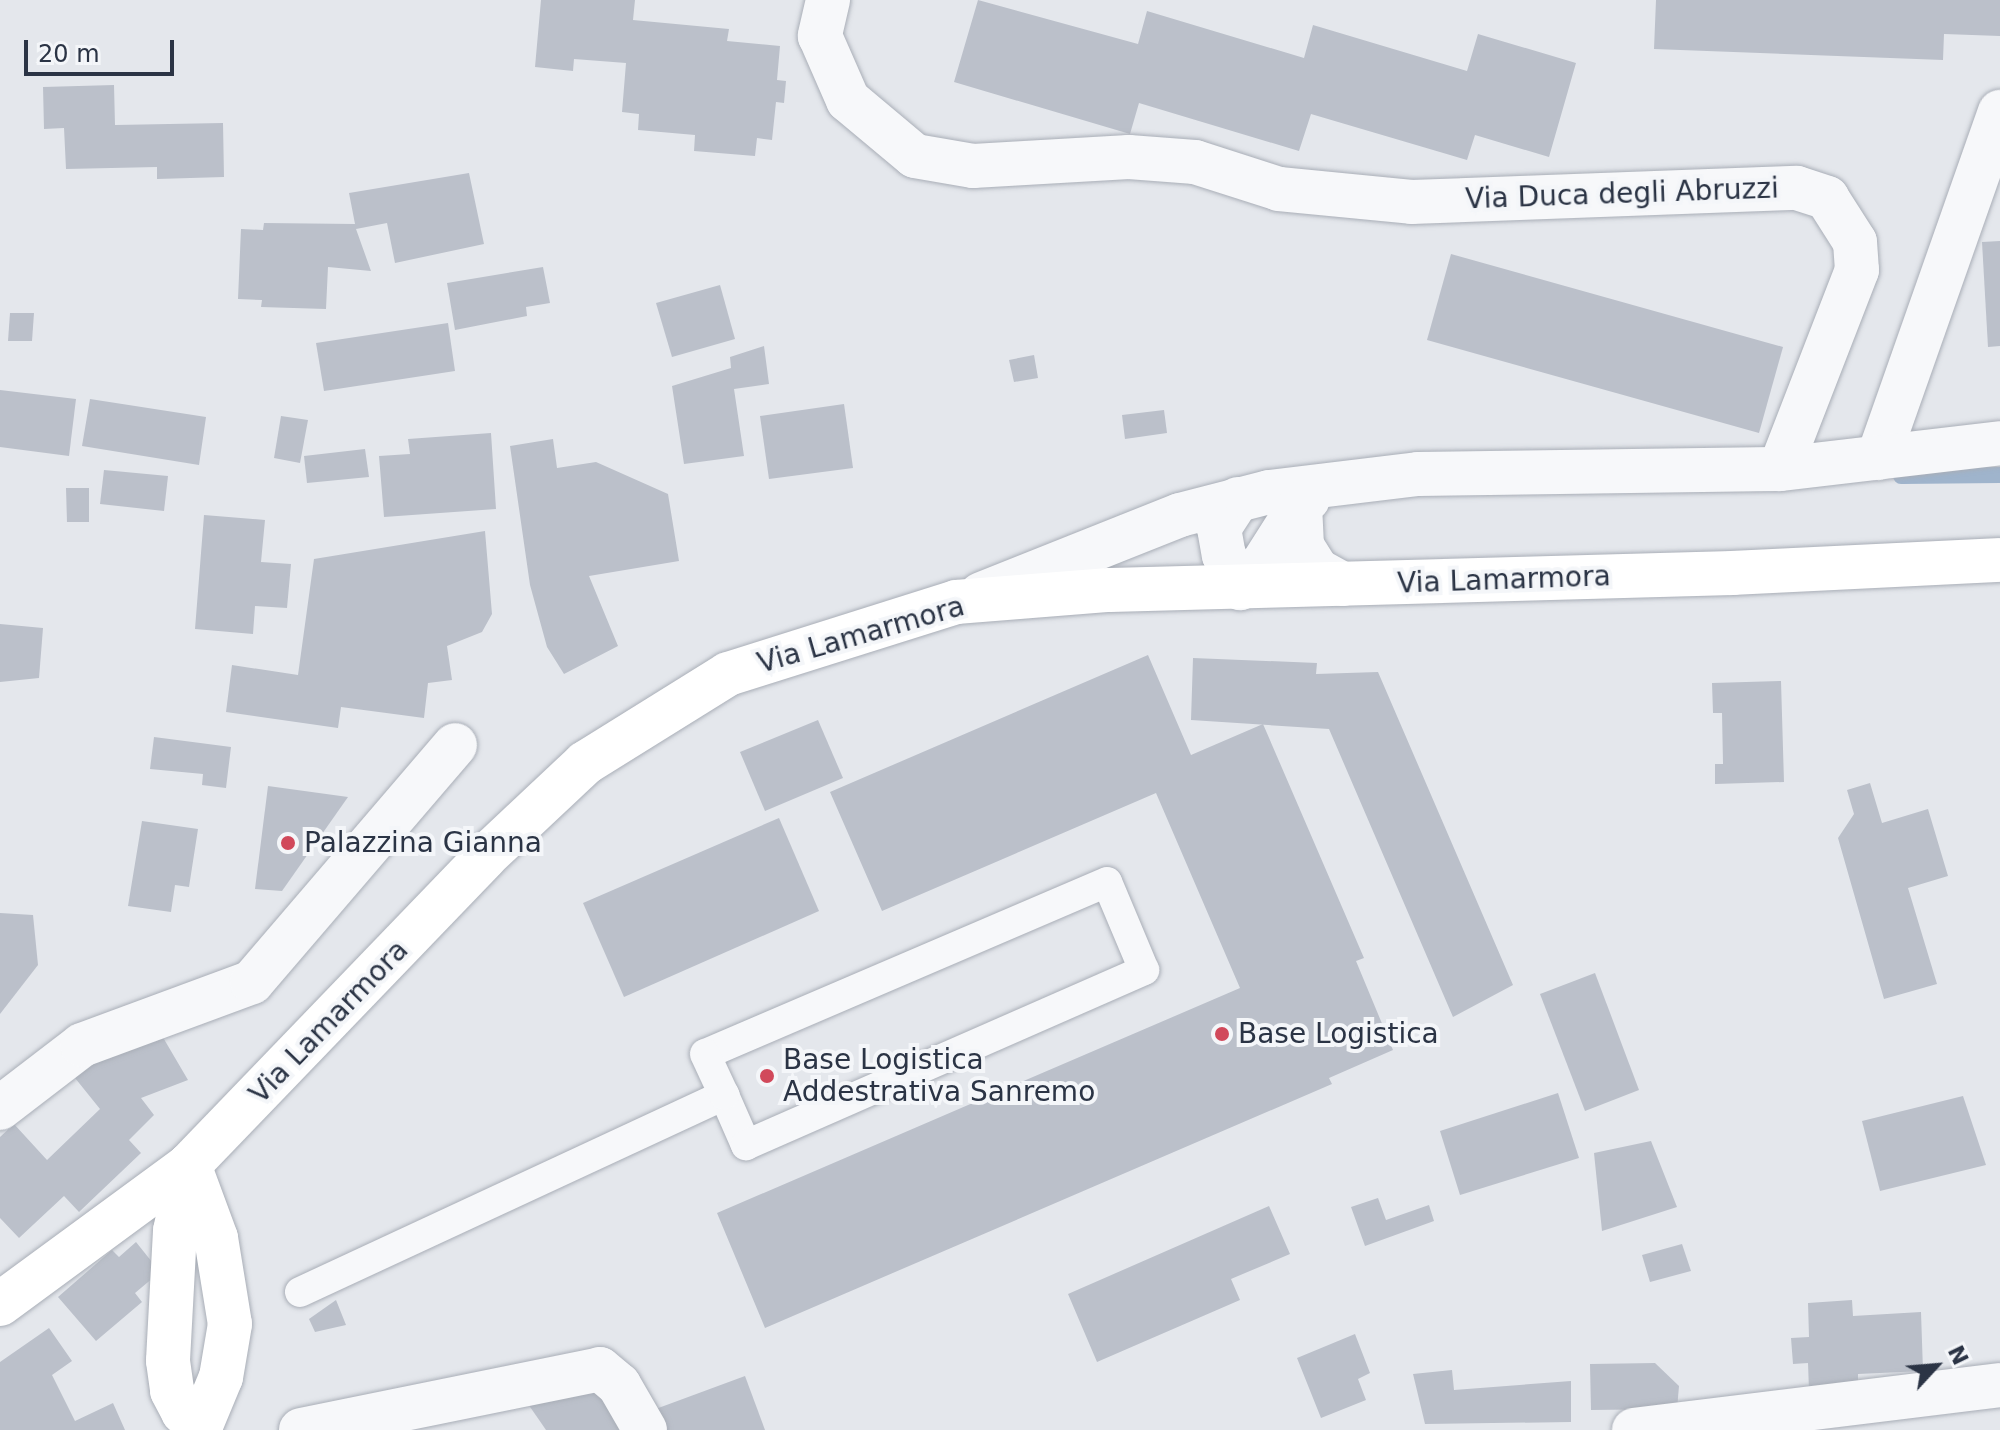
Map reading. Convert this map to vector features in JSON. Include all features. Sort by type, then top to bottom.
[{"type":"main road","name":"Via Lamarmora","points":[[0,1304],[189,1165],[484,858],[585,763],[728,674],[956,602],[1110,590],[2000,560]]},
{"type":"main road","points":[[189,1165],[216,1238],[230,1324],[221,1377],[203,1429],[183,1412],[172,1391],[168,1361],[175,1231],[189,1165]]},
{"type":"street","name":"Via Duca degli Abruzzi","points":[[828,0],[820,36],[848,100],[915,156],[973,166],[1129,157],[1195,162],[1279,189],[1411,202],[1755,188],[1797,188],[1827,198],[1855,242],[1857,270],[1780,469]]},
{"type":"street","points":[[1878,458],[2000,112]]},
{"type":"street","points":[[956,602],[1180,515],[1238,499],[1313,495],[1509,470],[1780,469],[2000,443]]},
{"type":"street","points":[[1313,495],[1302,546],[1317,570],[1342,584]]},
{"type":"street","points":[[1238,499],[1219,528],[1224,555],[1240,588],[1263,563],[1313,495]]},
{"type":"street","points":[[0,1108],[82,1045],[252,982],[455,745]]},
{"type":"street","points":[[301,1430],[576,1371],[600,1369],[619,1385],[645,1430]]},
{"type":"street","points":[[1634,1430],[2000,1385]]},
{"type":"lane","points":[[1107,882],[1144,970],[746,1145],[724,1095],[705,1054],[1107,882]]},
{"type":"lane","points":[[300,1292],[724,1095]]},
{"type":"building","points":[[541,0],[635,0],[633,20],[729,29],[727,41],[780,46],[777,80],[786,81],[784,103],[776,102],[772,140],[757,138],[755,156],[694,151],[695,135],[638,130],[639,114],[622,112],[626,63],[574,59],[573,71],[535,67]]},
{"type":"building","points":[[978,0],[1138,44],[1147,11],[1304,58],[1313,25],[1467,71],[1478,34],[1576,63],[1549,157],[1475,135],[1467,160],[1311,114],[1299,151],[1139,103],[1130,134],[954,82]]},
{"type":"building","points":[[1656,0],[2000,0],[2000,36],[1944,34],[1943,60],[1654,49]]},
{"type":"building","points":[[114,85],[115,125],[223,123],[224,177],[157,179],[157,167],[66,169],[64,128],[44,129],[43,87]]},
{"type":"building","points":[[469,173],[484,244],[395,263],[387,223],[356,229],[371,271],[328,267],[326,309],[261,307],[262,300],[238,299],[241,229],[263,230],[264,223],[355,224],[349,193]]},
{"type":"building","points":[[2000,241],[2000,346],[1988,347],[1982,242]]},
{"type":"building","points":[[1451,254],[1783,347],[1759,433],[1427,340]]},
{"type":"building","points":[[543,267],[550,303],[526,307],[527,316],[455,330],[447,283]]},
{"type":"building","points":[[720,285],[735,339],[672,357],[656,303]]},
{"type":"building","points":[[10,313],[34,313],[32,341],[8,341]]},
{"type":"building","points":[[448,323],[455,371],[324,391],[316,343]]},
{"type":"building","points":[[764,346],[769,384],[734,389],[744,456],[684,464],[672,386],[731,368],[730,357]]},
{"type":"building","points":[[1034,355],[1038,378],[1014,382],[1009,360]]},
{"type":"building","points":[[0,390],[76,399],[69,456],[0,447]]},
{"type":"building","points":[[90,399],[206,417],[199,465],[82,446]]},
{"type":"building","points":[[844,404],[853,468],[769,479],[760,416]]},
{"type":"building","points":[[1164,410],[1167,433],[1125,439],[1122,415]]},
{"type":"building","points":[[281,416],[308,420],[300,463],[274,458]]},
{"type":"building","points":[[491,433],[496,509],[384,517],[379,456],[410,454],[408,439]]},
{"type":"building","points":[[553,439],[557,468],[596,462],[668,494],[679,561],[589,576],[618,646],[564,674],[547,647],[530,585],[510,446]]},
{"type":"building","points":[[365,449],[369,477],[307,483],[304,456]]},
{"type":"building","points":[[104,470],[168,476],[164,511],[100,504]]},
{"type":"building","points":[[66,488],[89,488],[89,522],[67,522]]},
{"type":"building","points":[[204,515],[265,520],[261,562],[291,564],[287,608],[255,606],[253,634],[195,629]]},
{"type":"building","points":[[485,531],[492,614],[482,632],[447,646],[452,680],[428,683],[424,718],[341,707],[338,728],[226,712],[232,665],[298,675],[314,559]]},
{"type":"building","points":[[0,624],[43,628],[39,678],[0,682]]},
{"type":"building","name":"Base Logistica","points":[[1148,655],[1191,755],[1263,724],[1364,958],[1356,961],[1393,1050],[1329,1078],[1332,1084],[765,1328],[717,1213],[1240,988],[1156,793],[882,911],[830,792]]},
{"type":"building","points":[[1193,658],[1317,663],[1316,674],[1378,672],[1513,985],[1453,1017],[1329,729],[1191,720]]},
{"type":"building","points":[[1781,681],[1784,782],[1715,784],[1715,764],[1723,764],[1722,713],[1713,713],[1712,683]]},
{"type":"building","points":[[818,720],[843,778],[765,811],[740,752]]},
{"type":"building","points":[[154,737],[231,747],[226,788],[202,785],[203,774],[150,769]]},
{"type":"building","points":[[1870,783],[1882,823],[1928,809],[1948,876],[1908,888],[1937,984],[1884,999],[1838,838],[1854,814],[1847,790]]},
{"type":"building","name":"Palazzina Gianna","points":[[268,786],[348,797],[282,891],[255,889]]},
{"type":"building","points":[[779,818],[819,911],[624,997],[583,903]]},
{"type":"building","points":[[142,821],[198,829],[189,887],[175,885],[171,912],[128,906]]},
{"type":"building","points":[[0,913],[33,915],[38,965],[0,1014]]},
{"type":"building","points":[[1595,973],[1639,1090],[1585,1111],[1540,994]]},
{"type":"building","points":[[161,1034],[188,1080],[141,1098],[154,1115],[129,1140],[141,1153],[79,1212],[64,1196],[19,1238],[0,1218],[0,1137],[14,1124],[47,1160],[100,1109],[71,1073]]},
{"type":"building","points":[[1558,1093],[1579,1158],[1460,1195],[1440,1131]]},
{"type":"building","points":[[1963,1096],[1986,1165],[1880,1191],[1862,1121]]},
{"type":"building","points":[[1651,1141],[1677,1207],[1602,1231],[1594,1153]]},
{"type":"building","points":[[1378,1198],[1386,1220],[1429,1205],[1434,1221],[1365,1246],[1351,1207]]},
{"type":"building","points":[[1269,1206],[1290,1254],[1231,1279],[1240,1300],[1097,1362],[1068,1294]]},
{"type":"building","points":[[136,1242],[160,1272],[135,1293],[142,1302],[96,1341],[58,1297],[112,1250],[119,1257]]},
{"type":"building","points":[[1682,1244],[1691,1271],[1650,1282],[1642,1255]]},
{"type":"building","points":[[336,1300],[346,1325],[315,1332],[309,1319]]},
{"type":"building","points":[[1852,1300],[1853,1316],[1921,1312],[1923,1371],[1858,1374],[1858,1389],[1809,1391],[1808,1363],[1793,1364],[1791,1338],[1809,1337],[1808,1303]]},
{"type":"building","points":[[49,1328],[72,1361],[52,1375],[75,1421],[113,1403],[125,1430],[0,1430],[0,1362]]},
{"type":"building","points":[[1355,1334],[1370,1373],[1358,1379],[1366,1400],[1321,1418],[1297,1358]]},
{"type":"building","points":[[1655,1363],[1679,1386],[1677,1409],[1591,1410],[1590,1364]]},
{"type":"building","points":[[1452,1370],[1454,1390],[1571,1381],[1571,1422],[1425,1424],[1413,1374]]},
{"type":"building","points":[[745,1376],[765,1430],[661,1430],[653,1410]]},
{"type":"building","points":[[594,1383],[628,1430],[546,1430],[526,1401]]},
{"type":"waterway","points":[[1901,476],[2000,475]]},
{"type":"place","name":"Palazzina Gianna","points":[[288,843]]},
{"type":"place","name":"Base Logistica","points":[[1222,1034]]},
{"type":"place","name":"Base Logistica Addestrativa Sanremo","points":[[767,1076]]}]
